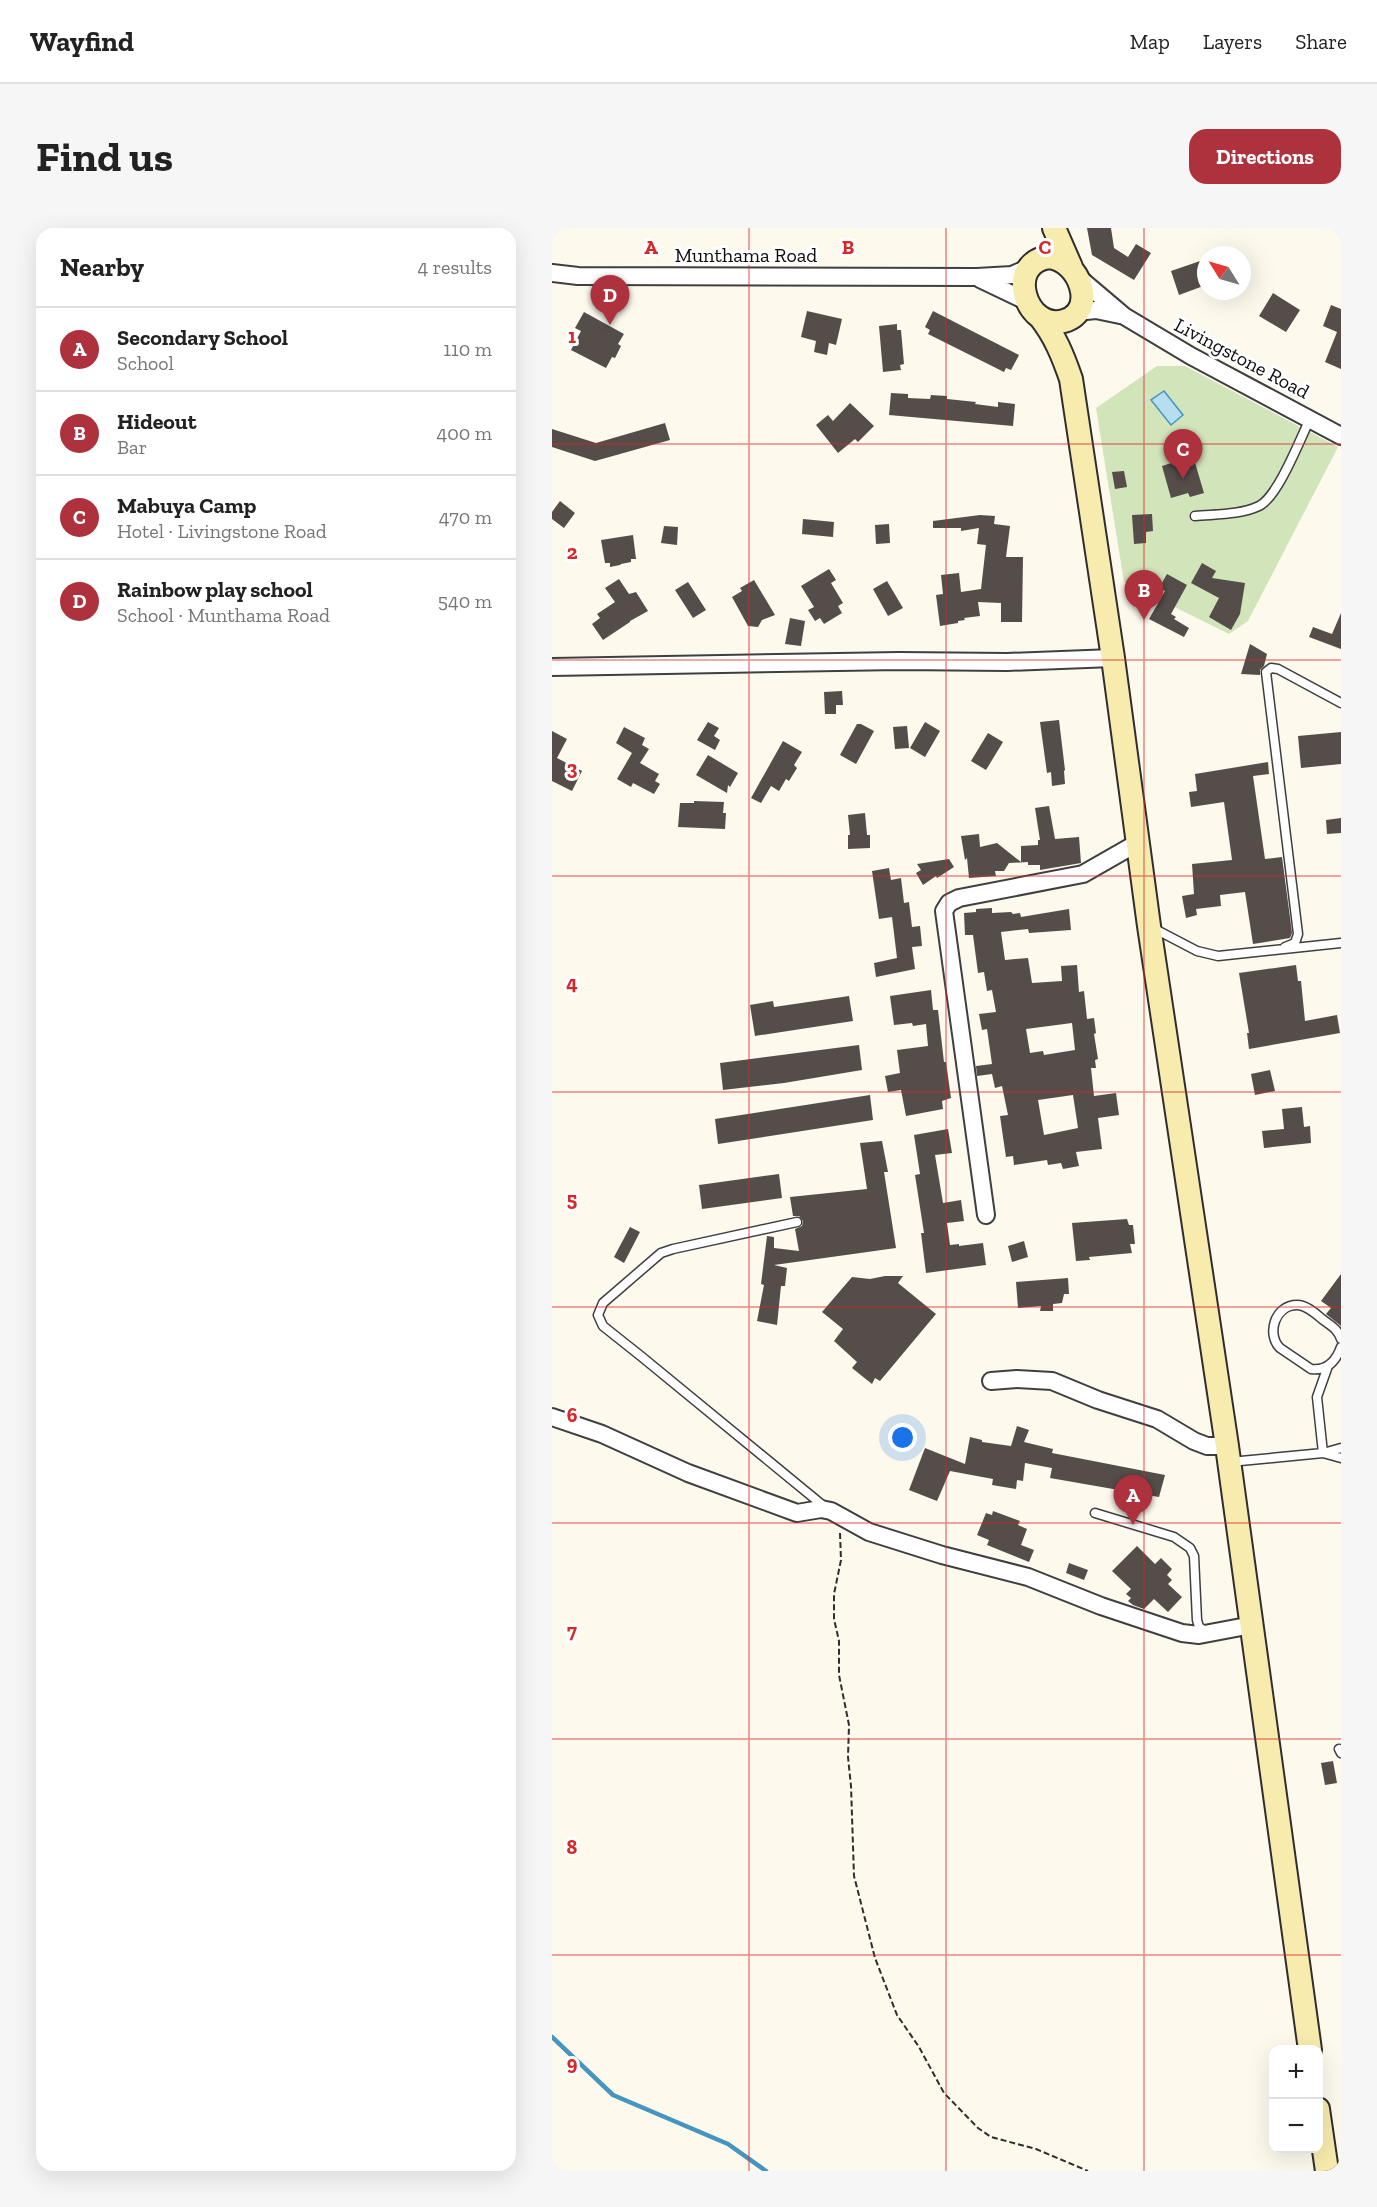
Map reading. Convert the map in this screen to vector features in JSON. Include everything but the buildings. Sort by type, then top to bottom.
[{"type":"main road","points":[[1042,228],[1024,284],[1034,309],[1053,334],[1062,351],[1071,379],[1113,658],[1149,926],[1229,1454],[1309,2045]]},
{"type":"main road","points":[[1054,228],[1082,296],[1076,312],[1071,379]]},
{"type":"main road","points":[[1030,267],[1038,260],[1049,257],[1060,260],[1074,272]]},
{"type":"main road","points":[[1034,309],[1051,321],[1062,321],[1076,312]]},
{"type":"main road","points":[[1323,2143],[1327,2171]]},
{"type":"street","name":"Munthama Road","points":[[552,273],[578,276],[977,277],[1012,275],[1030,267]]},
{"type":"street","name":"Livingstone Road","points":[[1074,272],[1124,316],[1191,356],[1341,436]]},
{"type":"street","name":"Munthama Road","points":[[977,277],[1034,309]]},
{"type":"street","name":"Livingstone Road","points":[[1076,312],[1095,310],[1124,316]]},
{"type":"street","points":[[552,667],[900,661],[1007,662],[1113,658]]},
{"type":"street","points":[[986,1215],[944,910],[949,903],[959,898],[1083,874],[1139,842]]},
{"type":"street","points":[[991,1382],[1017,1379],[1052,1381],[1098,1401],[1157,1419],[1194,1442],[1229,1454]]},
{"type":"street","points":[[552,1417],[602,1434],[687,1473],[797,1513],[821,1509],[831,1511],[869,1532],[942,1555],[1028,1577],[1101,1606],[1182,1633],[1210,1634],[1252,1625]]},
{"type":"lane","points":[[1195,516],[1243,512],[1261,505],[1276,488],[1310,419]]},
{"type":"lane","points":[[1285,948],[1295,943],[1298,934],[1266,672],[1271,668],[1278,669],[1341,703]]},
{"type":"lane","points":[[1149,926],[1197,951],[1218,956],[1341,943]]},
{"type":"lane","points":[[796,1222],[661,1253],[603,1303],[598,1315],[599,1321],[610,1333],[831,1511]]},
{"type":"lane","points":[[1329,1366],[1317,1370],[1311,1369],[1280,1348],[1273,1338],[1273,1326],[1285,1309],[1297,1305],[1334,1327],[1341,1339]]},
{"type":"lane","points":[[1323,1453],[1317,1397],[1329,1366],[1341,1347]]},
{"type":"lane","points":[[1229,1454],[1323,1453],[1341,1448]]},
{"type":"lane","points":[[1323,1453],[1341,1458]]},
{"type":"lane","points":[[1095,1513],[1174,1537],[1190,1548],[1194,1556],[1197,1620],[1199,1627],[1210,1634]]},
{"type":"path","points":[[831,1511],[838,1525],[841,1540],[841,1560],[834,1594],[834,1619],[839,1641],[839,1675],[849,1725],[848,1758],[854,1876],[875,1958],[897,2015],[919,2047],[944,2092],[978,2128],[991,2137],[1036,2149],[1088,2171]]},
{"type":"green space","points":[[1157,366],[1185,366],[1338,447],[1248,621],[1229,634],[1124,582],[1096,408]]},
{"type":"water","points":[[1164,391],[1183,415],[1171,425],[1151,400]]},
{"type":"waterway","points":[[552,2037],[613,2095],[728,2144],[766,2171]]},
{"type":"place","name":"Rainbow play school","points":[[610,325]]},
{"type":"place","name":"Mabuya Camp","points":[[1183,479]]},
{"type":"place","name":"Hideout","points":[[1144,620]]},
{"type":"place","name":"Secondary School","points":[[1133,1525]]}]
